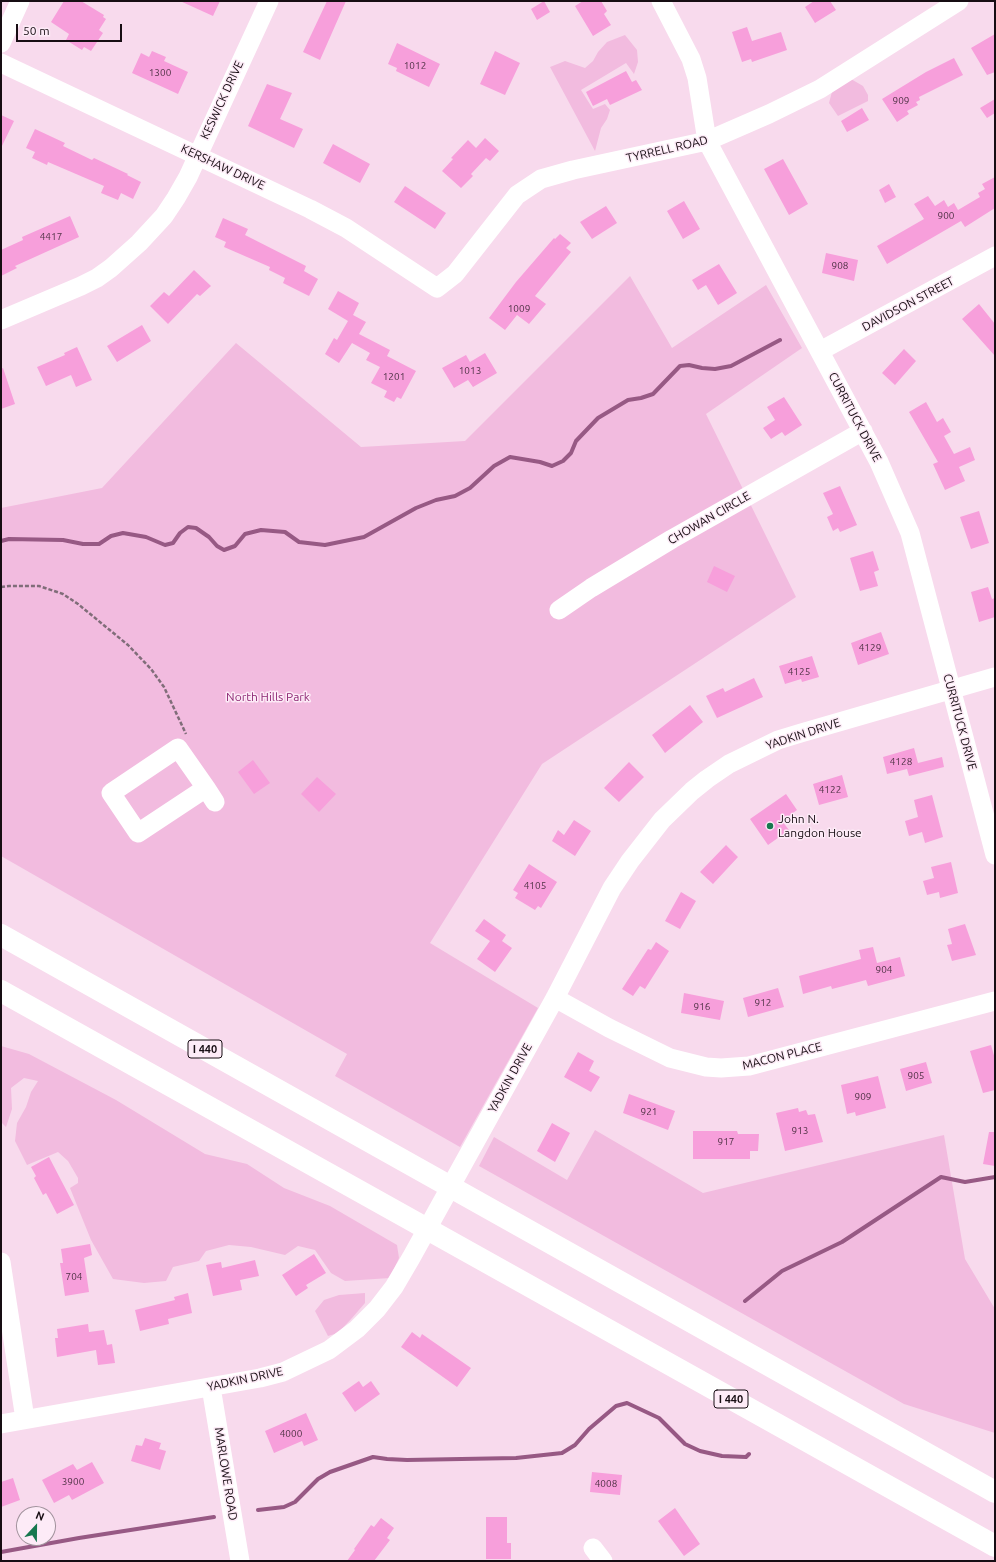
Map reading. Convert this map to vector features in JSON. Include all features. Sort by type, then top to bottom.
[{"type":"highway","name":"I 440","points":[[1,935],[491,1211],[995,1492]]},
{"type":"highway","name":"I 440","points":[[1,991],[995,1546]]},
{"type":"street","points":[[1,42],[20,1]]},
{"type":"street","name":"KESWICK DRIVE","points":[[1,320],[81,286],[111,268],[139,243],[164,216],[188,177],[269,1]]},
{"type":"street","name":"CURRITUCK DRIVE","points":[[661,1],[691,60],[697,78],[707,140],[863,430],[879,462],[910,533],[995,855]]},
{"type":"street","name":"TYRRELL ROAD","points":[[437,288],[455,274],[516,195],[541,179],[573,170],[707,140],[769,114],[820,88],[959,1]]},
{"type":"street","name":"KERSHAW DRIVE","points":[[1,63],[274,191],[346,228],[437,288]]},
{"type":"street","name":"DAVIDSON STREET","points":[[820,351],[995,256]]},
{"type":"street","name":"CHOWAN CIRCLE","points":[[559,610],[591,588],[666,543],[863,430]]},
{"type":"street","name":"YADKIN DRIVE","points":[[1,1424],[260,1378],[283,1372],[330,1350],[357,1329],[377,1309],[394,1287],[555,998],[609,893],[630,861],[662,820],[692,791],[707,779],[729,764],[778,740],[801,732],[995,677]]},
{"type":"street","points":[[178,748],[210,795],[138,833],[111,793],[178,748]]},
{"type":"street","name":"MACON PLACE","points":[[555,998],[609,1028],[670,1058],[706,1067],[721,1068],[749,1066],[995,1001]]},
{"type":"street","points":[[1,1262],[25,1419]]},
{"type":"street","name":"MARLOWE ROAD","points":[[211,1387],[240,1561]]},
{"type":"path","points":[[1,587],[39,586],[63,594],[78,604],[128,645],[151,669],[164,687],[182,723]]},
{"type":"green space","points":[[625,35],[637,50],[638,62],[634,74],[626,63],[581,90],[593,109],[605,104],[610,110],[607,119],[601,128],[595,151],[550,67],[565,61],[585,68],[593,61],[598,52],[607,42]]},
{"type":"green space","points":[[851,79],[863,86],[868,95],[868,101],[838,116],[829,103],[833,88]]},
{"type":"green space","name":"North Hills Park","points":[[630,276],[672,348],[766,285],[802,348],[706,414],[796,597],[542,764],[430,943],[538,1008],[460,1147],[335,1076],[347,1054],[1,856],[1,508],[102,488],[236,343],[361,447],[465,441]]},
{"type":"green space","points":[[1,1046],[29,1054],[116,1100],[205,1154],[247,1164],[284,1188],[330,1206],[397,1245],[399,1258],[390,1278],[345,1281],[331,1273],[315,1250],[298,1246],[285,1255],[251,1247],[229,1245],[206,1251],[199,1261],[173,1267],[166,1281],[144,1283],[113,1279],[91,1240],[70,1188],[78,1183],[78,1178],[68,1161],[58,1152],[27,1165],[15,1141],[17,1123],[26,1107],[31,1092],[38,1081],[24,1078],[11,1088],[12,1109],[6,1127],[1,1122]]},
{"type":"green space","points":[[595,1130],[703,1193],[944,1135],[965,1259],[995,1309],[995,1433],[904,1404],[479,1166],[494,1137],[567,1180]]},
{"type":"green space","points":[[365,1293],[365,1303],[338,1333],[328,1336],[315,1311],[324,1300],[339,1295]]},
{"type":"building","points":[[64,1],[81,1],[104,15],[103,17],[106,19],[99,30],[103,33],[91,51],[84,47],[82,50],[66,40],[69,34],[51,22]]},
{"type":"building","points":[[180,1],[220,1],[213,16]]},
{"type":"building","points":[[327,1],[346,1],[320,60],[303,52]]},
{"type":"building","points":[[544,1],[550,12],[537,20],[531,9]]},
{"type":"building","points":[[583,1],[601,1],[607,11],[604,14],[611,25],[593,36],[575,6]]},
{"type":"building","points":[[814,1],[830,1],[836,10],[815,23],[805,7]]},
{"type":"building","points":[[747,27],[752,41],[781,32],[787,50],[752,62],[751,59],[742,62],[732,32]]},
{"type":"building","points":[[995,34],[995,72],[987,75],[971,48]]},
{"type":"building","points":[[397,43],[440,64],[429,87],[396,71],[397,68],[388,64]]},
{"type":"building","points":[[152,51],[166,57],[164,61],[188,72],[178,94],[132,73],[141,53],[149,57]]},
{"type":"building","points":[[495,51],[520,63],[505,95],[480,84]]},
{"type":"building","points":[[954,58],[963,75],[919,97],[920,100],[916,102],[918,105],[907,111],[909,114],[897,122],[882,99],[926,72]]},
{"type":"building","points":[[626,71],[632,82],[636,80],[642,90],[610,105],[607,99],[593,106],[586,92]]},
{"type":"building","points":[[267,84],[292,93],[280,119],[303,129],[294,148],[248,126]]},
{"type":"building","points":[[995,99],[995,113],[987,118],[980,108]]},
{"type":"building","points":[[862,108],[869,120],[847,132],[841,121]]},
{"type":"building","points":[[1,115],[14,121],[1,148]]},
{"type":"building","points":[[35,129],[65,143],[63,146],[92,160],[94,158],[128,174],[127,175],[141,182],[133,199],[121,193],[118,200],[101,193],[104,186],[48,162],[47,165],[32,158],[35,152],[26,148]]},
{"type":"building","points":[[485,138],[499,151],[490,161],[486,158],[471,174],[473,176],[461,188],[442,171],[453,159],[451,158],[468,140],[476,148]]},
{"type":"building","points":[[333,144],[370,164],[360,183],[323,163]]},
{"type":"building","points":[[783,159],[808,204],[789,215],[764,169]]},
{"type":"building","points":[[995,177],[995,208],[965,227],[961,221],[887,264],[877,246],[924,219],[914,204],[928,196],[935,206],[944,200],[948,207],[954,203],[958,210],[980,197],[978,193],[985,189],[982,184]]},
{"type":"building","points":[[889,184],[896,197],[885,203],[879,190]]},
{"type":"building","points":[[405,186],[446,213],[435,229],[394,202]]},
{"type":"building","points":[[684,201],[700,229],[683,239],[667,211]]},
{"type":"building","points":[[606,206],[617,223],[592,239],[580,222]]},
{"type":"building","points":[[70,216],[79,237],[15,266],[17,268],[1,276],[1,250],[23,240],[22,237]]},
{"type":"building","points":[[223,218],[248,229],[245,235],[306,266],[304,271],[318,279],[309,296],[283,283],[285,278],[269,270],[270,267],[224,247],[226,242],[215,237]]},
{"type":"building","points":[[560,234],[571,243],[566,248],[571,252],[535,296],[546,304],[529,324],[517,315],[505,330],[489,318],[516,282],[554,238],[555,239]]},
{"type":"building","points":[[826,253],[858,260],[854,281],[822,273]]},
{"type":"building","points":[[719,264],[737,293],[718,305],[706,285],[698,290],[692,280]]},
{"type":"building","points":[[194,270],[211,286],[200,296],[197,294],[168,324],[150,306],[164,292],[169,296]]},
{"type":"building","points":[[338,291],[359,303],[353,315],[366,322],[359,334],[390,350],[387,356],[416,371],[401,399],[397,397],[394,402],[384,397],[387,391],[371,383],[380,367],[366,360],[370,353],[352,343],[339,363],[325,354],[334,338],[337,340],[348,321],[328,309]]},
{"type":"building","points":[[979,304],[995,324],[995,356],[962,319]]},
{"type":"building","points":[[142,325],[151,341],[117,362],[107,346]]},
{"type":"building","points":[[77,347],[92,380],[76,387],[71,375],[46,386],[37,367],[65,355],[64,353]]},
{"type":"building","points":[[904,349],[916,361],[895,385],[882,373]]},
{"type":"building","points":[[485,353],[497,373],[473,387],[468,380],[454,388],[442,368],[466,355],[470,362]]},
{"type":"building","points":[[3,368],[15,404],[1,409],[1,369]]},
{"type":"building","points":[[784,397],[802,425],[785,436],[782,432],[771,439],[763,428],[775,420],[767,407]]},
{"type":"building","points":[[926,402],[937,422],[943,418],[951,432],[944,436],[954,454],[970,447],[975,460],[959,467],[965,481],[945,490],[933,464],[938,462],[909,412]]},
{"type":"building","points":[[840,486],[857,525],[840,532],[838,528],[833,531],[827,517],[833,514],[823,493]]},
{"type":"building","points":[[979,511],[989,543],[971,549],[960,517]]},
{"type":"building","points":[[873,551],[879,570],[874,572],[878,586],[860,591],[850,558]]},
{"type":"building","points":[[714,566],[735,576],[727,592],[707,582]]},
{"type":"building","points":[[988,587],[992,599],[995,598],[995,617],[979,622],[971,592]]},
{"type":"building","points":[[881,632],[889,654],[858,665],[851,643]]},
{"type":"building","points":[[812,656],[819,677],[802,682],[801,679],[785,684],[779,666]]},
{"type":"building","points":[[754,678],[763,697],[717,718],[706,696],[723,688],[725,692]]},
{"type":"building","points":[[690,705],[703,722],[665,753],[652,735]]},
{"type":"building","points":[[914,748],[918,763],[942,757],[944,767],[909,776],[907,769],[887,774],[883,757]]},
{"type":"building","points":[[253,760],[270,783],[254,794],[238,772]]},
{"type":"building","points":[[629,762],[644,777],[619,802],[604,788]]},
{"type":"building","points":[[842,775],[848,797],[819,805],[813,784]]},
{"type":"building","points":[[317,777],[336,794],[319,812],[301,794]]},
{"type":"building","name":"John N. Langdon House","points":[[786,794],[797,810],[782,821],[789,830],[768,845],[750,819]]},
{"type":"building","points":[[932,795],[943,837],[925,843],[922,832],[909,836],[905,821],[918,817],[914,800]]},
{"type":"building","points":[[574,820],[591,831],[575,856],[552,841],[558,830],[564,835]]},
{"type":"building","points":[[726,845],[738,857],[713,884],[700,872]]},
{"type":"building","points":[[951,862],[958,893],[940,898],[939,892],[927,895],[923,881],[934,878],[931,867]]},
{"type":"building","points":[[529,864],[557,882],[541,908],[538,906],[535,910],[515,898],[518,893],[513,890]]},
{"type":"building","points":[[681,892],[696,901],[680,929],[665,921]]},
{"type":"building","points":[[484,919],[506,935],[502,941],[512,948],[495,972],[477,959],[490,941],[475,931]]},
{"type":"building","points":[[965,924],[976,955],[952,961],[947,945],[952,944],[948,929]]},
{"type":"building","points":[[656,942],[669,951],[645,989],[640,986],[633,996],[622,989],[648,949],[651,950]]},
{"type":"building","points":[[873,947],[877,963],[900,957],[905,976],[868,986],[866,980],[832,989],[831,986],[803,994],[799,976],[861,959],[859,950]]},
{"type":"building","points":[[778,988],[784,1007],[748,1017],[743,998]]},
{"type":"building","points":[[684,993],[724,1001],[720,1020],[681,1013]]},
{"type":"building","points":[[991,1045],[995,1059],[995,1090],[983,1093],[970,1051]]},
{"type":"building","points":[[578,1052],[594,1061],[589,1071],[600,1077],[591,1092],[564,1077]]},
{"type":"building","points":[[926,1062],[932,1083],[906,1091],[900,1069]]},
{"type":"building","points":[[878,1076],[886,1108],[856,1116],[855,1112],[847,1114],[841,1085]]},
{"type":"building","points":[[629,1094],[675,1111],[668,1130],[623,1113]]},
{"type":"building","points":[[798,1108],[799,1112],[806,1110],[808,1115],[815,1114],[823,1142],[785,1151],[776,1113]]},
{"type":"building","points":[[552,1123],[570,1133],[555,1162],[537,1151]]},
{"type":"building","points":[[693,1131],[737,1131],[738,1134],[759,1134],[758,1151],[750,1151],[750,1159],[693,1159]]},
{"type":"building","points":[[989,1132],[995,1132],[995,1166],[983,1164]]},
{"type":"building","points":[[49,1157],[74,1205],[57,1214],[46,1193],[43,1195],[34,1178],[36,1176],[31,1167]]},
{"type":"building","points":[[90,1244],[92,1255],[84,1258],[89,1292],[65,1296],[60,1263],[63,1263],[61,1249]]},
{"type":"building","points":[[314,1254],[326,1273],[306,1285],[308,1288],[296,1296],[282,1275]]},
{"type":"building","points":[[255,1260],[259,1276],[240,1280],[242,1290],[213,1296],[206,1265],[221,1262],[222,1268]]},
{"type":"building","points":[[188,1293],[192,1313],[168,1319],[169,1324],[140,1331],[135,1310],[175,1300],[174,1297]]},
{"type":"building","points":[[88,1324],[89,1332],[104,1330],[107,1345],[112,1344],[115,1363],[98,1365],[96,1350],[57,1357],[55,1338],[58,1338],[57,1329]]},
{"type":"building","points":[[412,1332],[420,1338],[422,1334],[471,1368],[457,1387],[401,1347]]},
{"type":"building","points":[[359,1381],[363,1387],[371,1381],[380,1394],[355,1412],[342,1393]]},
{"type":"building","points":[[306,1413],[318,1440],[304,1446],[302,1441],[274,1453],[265,1431]]},
{"type":"building","points":[[145,1438],[161,1443],[159,1449],[166,1451],[160,1470],[131,1461],[136,1445],[142,1446]]},
{"type":"building","points":[[92,1462],[104,1483],[72,1500],[69,1495],[54,1503],[42,1480],[73,1464],[77,1470]]},
{"type":"building","points":[[592,1472],[622,1475],[620,1495],[590,1492]]},
{"type":"building","points":[[13,1478],[20,1500],[1,1507],[1,1482]]},
{"type":"building","points":[[675,1508],[700,1544],[684,1556],[658,1521]]},
{"type":"building","points":[[486,1517],[507,1517],[507,1543],[511,1543],[511,1559],[486,1559]]},
{"type":"building","points":[[381,1518],[394,1528],[387,1538],[390,1540],[374,1561],[347,1561],[371,1525],[374,1527]]},
{"type":"waterway","points":[[1,541],[9,539],[63,540],[83,544],[99,544],[111,536],[123,533],[146,537],[165,545],[173,543],[180,533],[188,527],[196,528],[224,550],[235,546],[245,534],[261,530],[285,532],[299,542],[325,545],[364,537],[416,508],[436,500],[455,496],[470,488],[494,466],[510,457],[540,462],[552,466],[563,461],[571,453],[576,441],[598,418],[628,400],[653,394],[680,366],[689,365],[715,369],[731,366],[780,340]]},
{"type":"waterway","points":[[745,1301],[782,1271],[842,1242],[941,1177],[965,1182],[995,1177]]},
{"type":"waterway","points":[[258,1510],[284,1507],[295,1502],[318,1479],[330,1472],[373,1457],[407,1460],[516,1458],[562,1453],[575,1445],[589,1429],[616,1406],[627,1403],[659,1418],[685,1444],[700,1451],[722,1456],[746,1457],[749,1454]]},
{"type":"waterway","points":[[1,1552],[214,1517]]},
{"type":"place","name":"John N. Langdon House","points":[[770,826]]}]
